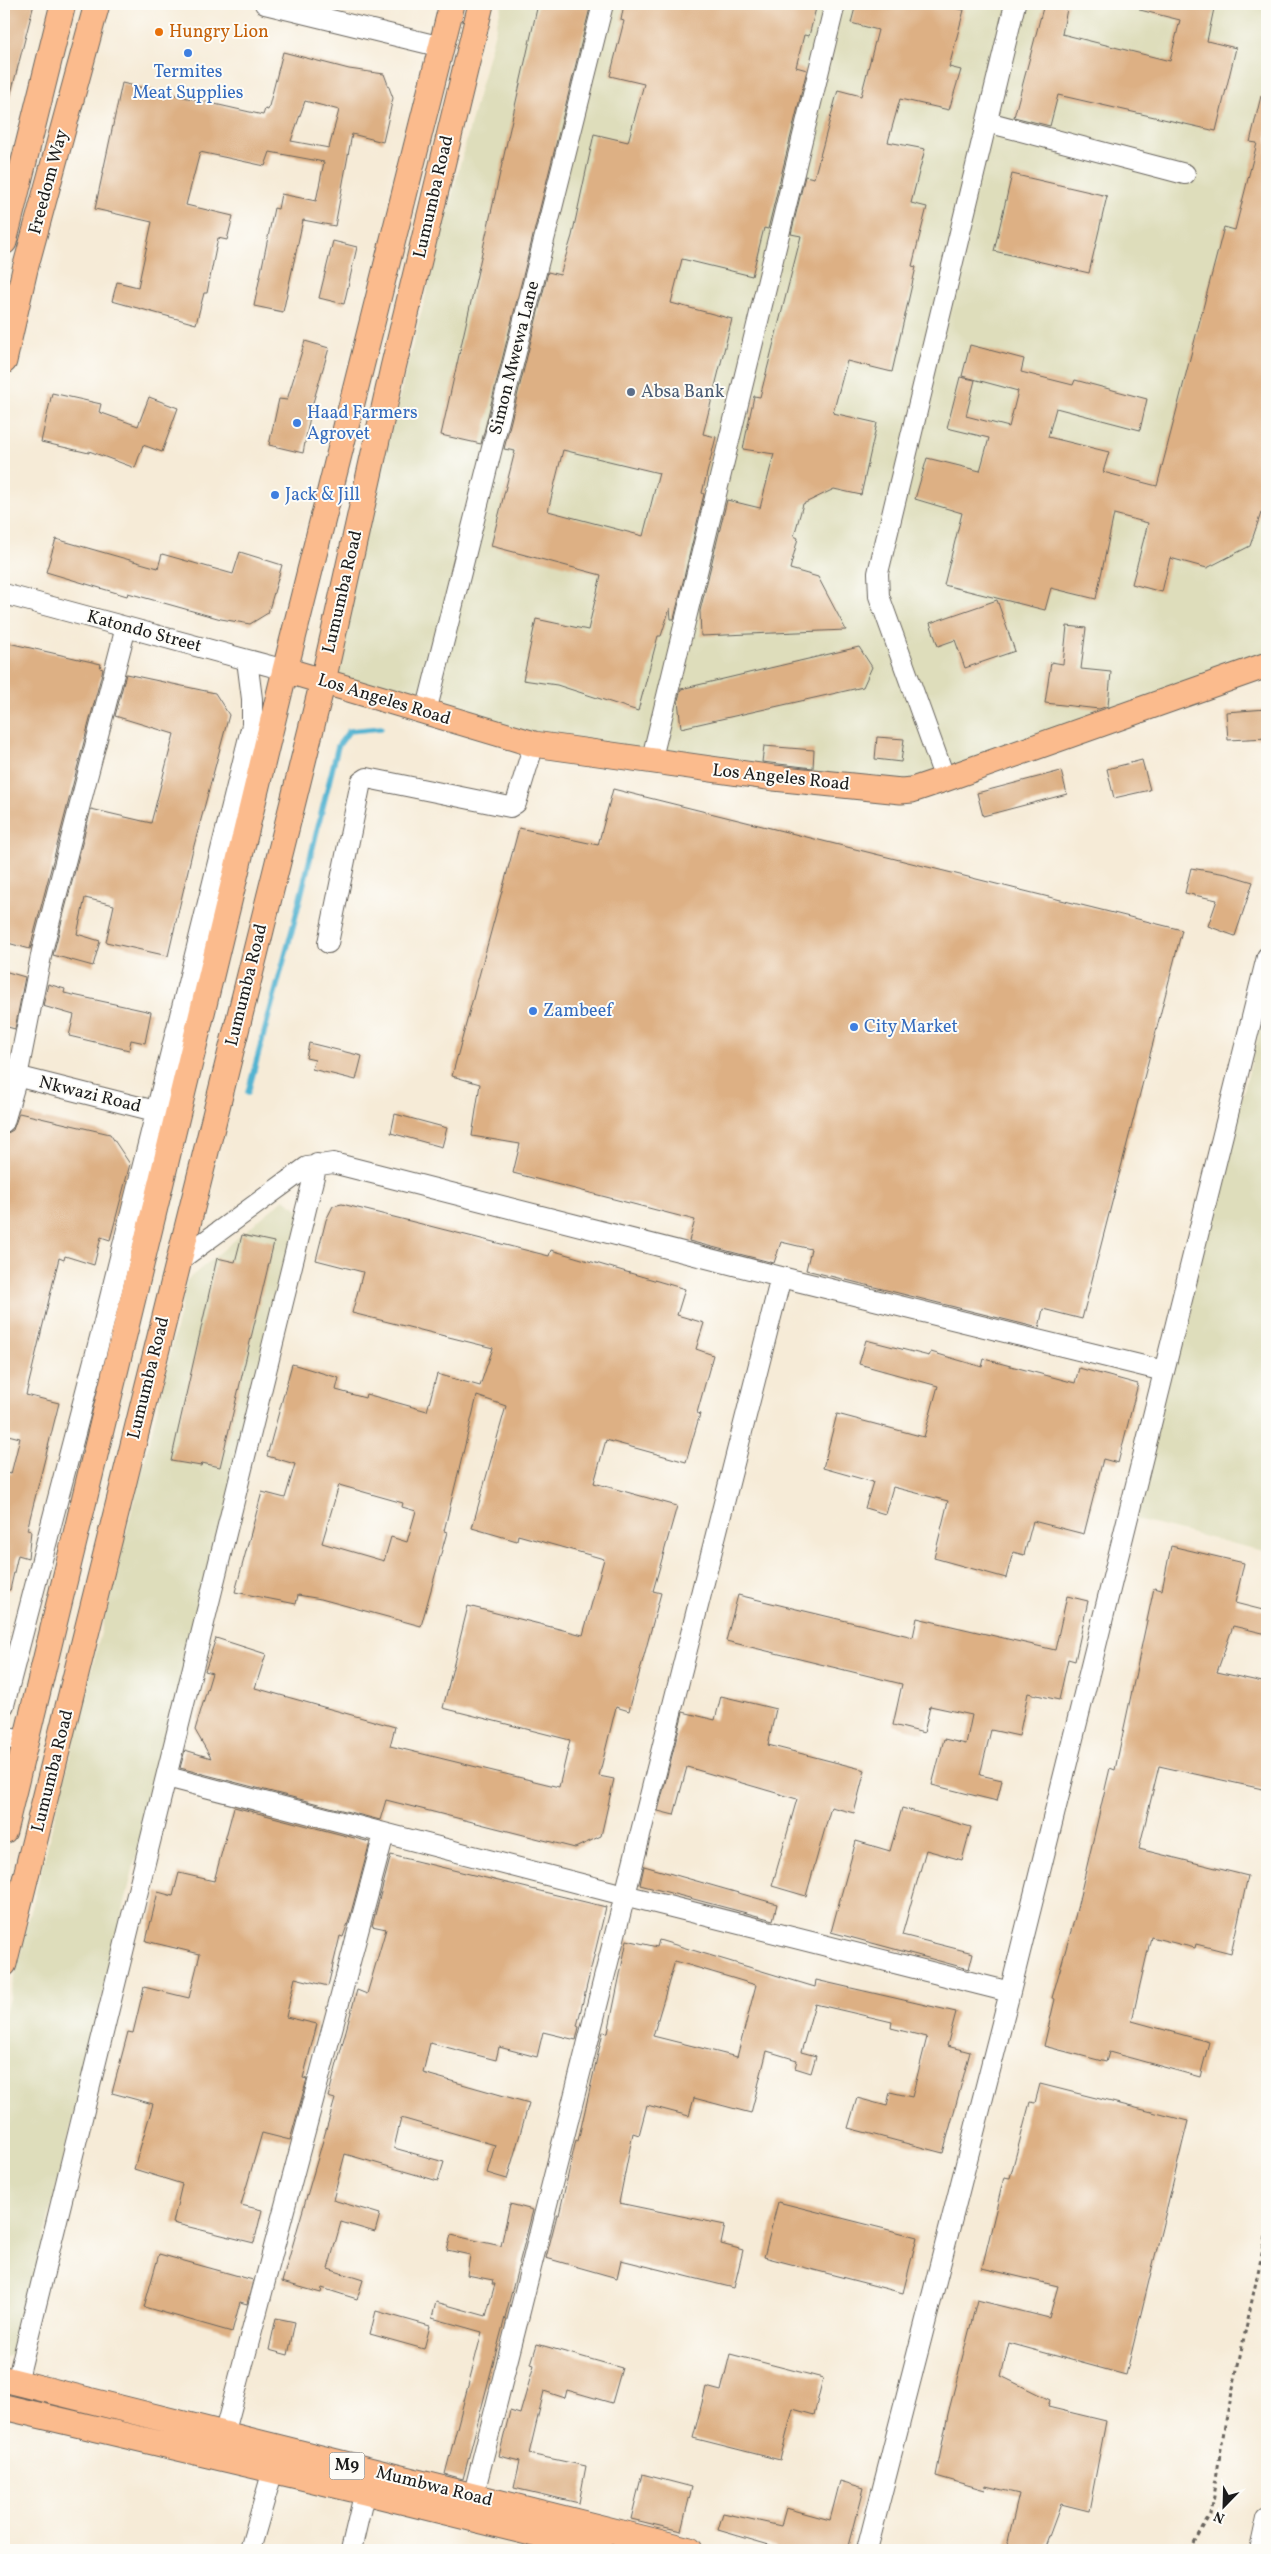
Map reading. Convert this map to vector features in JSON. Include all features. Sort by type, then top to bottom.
[{"type":"main road","name":"Freedom Way","points":[[4,242],[63,4]]},
{"type":"main road","name":"Freedom Way","points":[[4,361],[25,269],[97,4]]},
{"type":"main road","name":"Lumumba Road","points":[[4,1831],[15,1739],[165,1114],[285,670],[452,4]]},
{"type":"main road","name":"Lumumba Road","points":[[4,1964],[323,681],[391,377],[481,4]]},
{"type":"main road","name":"Los Angeles Road","points":[[285,670],[534,744],[774,778],[912,790],[945,780],[1267,665]]},
{"type":"main road","name":"Mumbwa Road","points":[[11,2380],[224,2435],[367,2482],[470,2507],[690,2550]]},
{"type":"main road","name":"Mumbwa Road","points":[[4,2407],[273,2470],[367,2482]]},
{"type":"main road","name":"Mumbwa Road","points":[[470,2507],[600,2550]]},
{"type":"street","points":[[265,4],[442,47]]},
{"type":"street","name":"Simon Mwewa Lane","points":[[426,712],[604,4]]},
{"type":"street","points":[[651,762],[836,4]]},
{"type":"street","points":[[945,780],[879,596],[878,573],[1015,4]]},
{"type":"street","points":[[987,122],[1185,174]]},
{"type":"street","name":"Katondo Street","points":[[4,594],[285,670]]},
{"type":"street","points":[[4,1122],[10,1075],[126,627]]},
{"type":"street","points":[[4,1705],[102,1326],[165,1114],[252,725],[252,699],[247,660]]},
{"type":"street","points":[[328,943],[362,782],[368,778],[510,807],[516,803],[534,744]]},
{"type":"street","points":[[867,2550],[1010,1992],[1267,957]]},
{"type":"street","name":"Nkwazi Road","points":[[10,1075],[165,1114]]},
{"type":"street","points":[[177,1262],[308,1166],[333,1163],[781,1277],[1164,1370]]},
{"type":"street","points":[[11,2380],[167,1777],[317,1164]]},
{"type":"street","points":[[470,2507],[781,1277]]},
{"type":"street","points":[[167,1777],[384,1834],[1010,1992]]},
{"type":"street","points":[[224,2435],[384,1834]]},
{"type":"street","points":[[250,2550],[273,2470]]},
{"type":"street","points":[[351,2550],[367,2482]]},
{"type":"street","points":[[1260,2550],[1267,2518]]},
{"type":"path","points":[[1190,2550],[1210,2514],[1225,2425],[1267,2230]]},
{"type":"shaded area","points":[[502,4],[1267,4],[1267,665],[906,788],[546,745],[325,680]]},
{"type":"shaded area","points":[[1267,1001],[1267,1552],[1132,1519]]},
{"type":"shaded area","points":[[284,1199],[302,1212],[167,1755],[150,1799],[22,2329],[11,2355],[4,2357],[4,2018],[161,1394],[187,1280]]},
{"type":"building","points":[[4,4],[34,4],[9,101],[4,101]]},
{"type":"building","points":[[538,4],[591,4],[481,444],[441,435]]},
{"type":"building","points":[[624,4],[635,7],[636,4],[817,4],[809,36],[804,35],[796,67],[807,70],[768,229],[764,228],[752,276],[682,259],[671,303],[732,319],[703,434],[716,437],[702,493],[704,494],[674,619],[671,619],[670,608],[661,636],[658,636],[638,711],[557,685],[523,680],[536,619],[588,630],[601,575],[491,546],[515,451],[504,449],[548,272],[560,275],[572,236],[594,134],[628,142],[644,84],[610,76],[624,21],[621,20]],"holes":[[[563,450],[659,473],[643,536],[548,511]]]},
{"type":"building","points":[[856,4],[933,4],[964,10],[949,67],[961,70],[949,110],[900,99],[888,142],[925,149],[911,203],[927,207],[912,266],[916,267],[892,372],[847,361],[833,413],[877,423],[861,495],[834,489],[803,504],[794,536],[798,538],[790,569],[818,577],[846,630],[701,636],[700,611],[727,500],[760,508],[774,454],[743,449],[754,396],[760,397],[801,236],[791,234],[805,176],[814,178],[838,90],[861,96],[878,30],[851,23]]},
{"type":"building","points":[[1044,4],[1068,4],[1062,34],[1170,61],[1180,20],[1140,10],[1140,4],[1215,4],[1207,41],[1236,48],[1216,131],[1058,95],[1050,126],[1014,117]]},
{"type":"building","points":[[283,52],[349,69],[384,74],[393,98],[383,142],[352,134],[335,226],[303,220],[283,312],[254,306],[274,208],[278,209],[281,194],[316,201],[324,162],[270,152],[265,166],[200,152],[186,205],[233,216],[227,240],[218,238],[207,293],[204,293],[196,324],[112,301],[117,282],[138,287],[152,222],[95,209],[122,83],[263,115],[265,109],[268,110]],"holes":[[[305,101],[339,110],[329,148],[291,141]]]},
{"type":"building","points":[[1261,96],[1267,96],[1267,515],[1261,513],[1250,546],[1207,568],[1170,558],[1162,592],[1132,584],[1148,523],[1114,514],[1096,599],[1051,588],[1045,610],[944,585],[962,513],[915,499],[927,458],[980,471],[989,438],[947,428],[960,377],[975,380],[966,416],[1009,427],[1018,391],[962,376],[970,345],[1024,359],[1021,372],[1073,385],[1075,380],[1147,399],[1140,430],[1056,408],[1048,437],[1109,452],[1103,472],[1157,486],[1224,227],[1235,230],[1257,143],[1250,142]]},
{"type":"building","points":[[1012,174],[1107,196],[1089,273],[994,251]]},
{"type":"building","points":[[333,241],[357,247],[344,304],[319,298]]},
{"type":"building","points":[[305,341],[329,348],[312,406],[303,453],[269,445],[279,399],[287,400]]},
{"type":"building","points":[[52,393],[101,404],[99,412],[138,426],[149,397],[178,408],[162,452],[143,445],[135,468],[89,451],[89,453],[41,442]]},
{"type":"building","points":[[56,539],[158,568],[162,554],[233,574],[240,552],[282,565],[268,613],[250,624],[221,619],[128,593],[127,596],[46,572]]},
{"type":"building","points":[[997,600],[1015,651],[965,668],[955,640],[938,646],[930,623]]},
{"type":"building","points":[[1067,626],[1086,628],[1081,669],[1111,672],[1108,706],[1099,709],[1045,703],[1051,662],[1063,664]]},
{"type":"building","points":[[4,642],[101,664],[100,668],[103,669],[30,949],[4,942]]},
{"type":"building","points":[[859,647],[872,667],[863,687],[681,728],[678,700],[681,689]]},
{"type":"building","points":[[126,674],[215,693],[229,715],[192,853],[168,956],[106,942],[114,905],[85,898],[77,934],[100,941],[93,966],[53,955],[91,809],[151,823],[174,734],[115,716]]},
{"type":"building","points":[[1267,709],[1267,738],[1228,740],[1226,712]]},
{"type":"building","points":[[877,737],[904,739],[901,762],[875,759]]},
{"type":"building","points":[[764,746],[814,750],[813,768],[762,762]]},
{"type":"building","points":[[1142,760],[1150,790],[1114,798],[1107,769]]},
{"type":"building","points":[[1061,771],[1067,794],[983,816],[977,793]]},
{"type":"building","name":"City Market","points":[[613,789],[1182,930],[1082,1319],[1043,1309],[1039,1328],[806,1270],[811,1249],[781,1242],[774,1263],[689,1241],[695,1220],[513,1173],[520,1144],[472,1136],[480,1084],[452,1076],[519,828],[598,845]]},
{"type":"building","points":[[1191,868],[1226,874],[1253,882],[1235,936],[1208,926],[1217,900],[1185,893]]},
{"type":"building","points":[[4,971],[25,977],[15,1029],[4,1026]]},
{"type":"building","points":[[48,984],[65,989],[64,993],[151,1012],[145,1043],[131,1040],[129,1050],[69,1036],[74,1015],[43,1006]]},
{"type":"building","points":[[309,1043],[362,1056],[356,1080],[312,1069],[315,1060],[306,1058]]},
{"type":"building","points":[[19,1113],[110,1134],[130,1164],[110,1240],[101,1237],[94,1265],[65,1256],[64,1260],[59,1258],[26,1395],[59,1403],[27,1530],[31,1531],[28,1558],[18,1555],[10,1590],[4,1589],[4,1472],[11,1474],[20,1438],[4,1434],[4,1135],[13,1130]]},
{"type":"building","points":[[395,1114],[447,1128],[442,1147],[391,1133]]},
{"type":"building","points":[[342,1204],[549,1256],[551,1250],[685,1289],[677,1315],[704,1323],[696,1349],[713,1355],[697,1413],[700,1414],[686,1462],[606,1440],[594,1483],[677,1506],[653,1591],[661,1593],[629,1711],[616,1707],[599,1776],[614,1779],[601,1836],[575,1848],[386,1800],[380,1820],[180,1768],[185,1750],[211,1758],[195,1730],[212,1673],[205,1671],[216,1638],[266,1654],[255,1688],[395,1727],[390,1746],[559,1787],[570,1740],[443,1708],[468,1606],[583,1635],[604,1559],[518,1535],[517,1541],[472,1528],[506,1406],[477,1396],[444,1531],[447,1532],[421,1626],[321,1599],[298,1595],[296,1604],[235,1592],[262,1492],[285,1498],[295,1464],[267,1456],[292,1364],[339,1378],[336,1390],[365,1398],[366,1394],[427,1411],[437,1374],[480,1386],[493,1348],[352,1313],[363,1272],[316,1260],[326,1220],[333,1206]],"holes":[[[339,1485],[403,1503],[402,1507],[416,1511],[407,1542],[391,1537],[384,1561],[322,1543]]]},
{"type":"building","points":[[242,1235],[274,1242],[220,1467],[202,1463],[201,1466],[171,1461],[217,1258],[235,1262]]},
{"type":"building","points":[[866,1340],[929,1356],[931,1352],[982,1367],[984,1359],[1075,1383],[1079,1368],[1138,1384],[1118,1463],[1103,1459],[1084,1534],[1033,1521],[1024,1555],[1013,1552],[1006,1578],[934,1558],[948,1501],[893,1487],[885,1514],[865,1508],[873,1482],[823,1468],[837,1414],[924,1437],[938,1386],[859,1364]]},
{"type":"building","points":[[1171,1546],[1244,1563],[1235,1603],[1267,1611],[1267,1634],[1233,1626],[1217,1672],[1267,1683],[1267,1790],[1159,1766],[1139,1849],[1248,1876],[1231,1953],[1196,1944],[1195,1948],[1151,1937],[1132,2021],[1209,2042],[1200,2077],[1109,2052],[1106,2062],[1044,2046],[1055,1999],[1052,1998],[1075,1917],[1110,1768],[1115,1770],[1154,1588],[1162,1590]]},
{"type":"building","points":[[738,1595],[913,1637],[917,1618],[1055,1650],[1067,1596],[1088,1601],[1075,1661],[1068,1659],[1059,1700],[1028,1693],[1019,1736],[991,1730],[980,1775],[1002,1780],[997,1801],[932,1785],[944,1739],[966,1744],[972,1715],[930,1706],[924,1733],[893,1725],[902,1684],[726,1641]]},
{"type":"building","points":[[721,1696],[776,1709],[768,1745],[865,1770],[854,1813],[831,1807],[806,1896],[772,1886],[797,1799],[687,1767],[674,1815],[658,1811],[683,1712],[715,1720]]},
{"type":"building","points":[[234,1807],[370,1842],[349,1920],[343,1937],[340,1936],[328,1986],[295,1978],[286,2017],[317,2024],[303,2078],[307,2079],[290,2140],[262,2133],[241,2205],[262,2210],[254,2243],[173,2223],[182,2184],[134,2169],[153,2104],[112,2093],[128,2032],[133,2033],[144,1987],[189,1998],[200,1954],[146,1941],[158,1892],[173,1896],[179,1873],[214,1881]]},
{"type":"building","points":[[902,1808],[971,1827],[962,1860],[926,1850],[902,1935],[973,1953],[969,1969],[831,1932],[856,1841],[890,1851]]},
{"type":"building","points":[[391,1855],[606,1907],[577,2026],[579,2027],[576,2040],[543,2032],[537,2057],[499,2047],[496,2060],[430,2043],[423,2073],[529,2103],[507,2179],[487,2173],[495,2145],[401,2118],[394,2148],[444,2162],[438,2181],[345,2154],[333,2200],[380,2214],[375,2232],[341,2222],[328,2269],[363,2280],[357,2299],[322,2288],[321,2293],[282,2282],[335,2099],[328,2097],[357,1990],[367,1994],[386,1929],[372,1926]]},
{"type":"building","points":[[644,1866],[777,1904],[773,1920],[640,1885]]},
{"type":"building","points":[[627,1940],[657,1947],[659,1940],[815,1987],[816,1980],[956,2012],[947,2046],[970,2052],[943,2153],[848,2128],[857,2098],[887,2106],[890,2092],[912,2097],[927,2037],[891,2028],[892,2022],[815,2004],[801,2052],[816,2056],[811,2073],[795,2068],[797,2060],[767,2051],[751,2113],[694,2098],[689,2116],[647,2105],[639,2135],[633,2133],[619,2203],[725,2225],[721,2244],[743,2250],[734,2288],[621,2260],[617,2278],[546,2258],[557,2215],[559,2215],[576,2140],[578,2141],[603,2032],[608,2033]],"holes":[[[675,1961],[756,1985],[737,2057],[653,2036]]]},
{"type":"building","points":[[1040,2084],[1188,2121],[1126,2375],[1009,2343],[1001,2376],[1050,2400],[1048,2407],[1106,2421],[1089,2511],[1061,2504],[1044,2550],[1006,2550],[1019,2494],[986,2486],[985,2490],[936,2476],[948,2414],[977,2300],[1049,2318],[1058,2286],[982,2268],[1004,2177],[1010,2178],[1030,2102],[1035,2103]]},
{"type":"building","points":[[778,2202],[917,2237],[903,2293],[764,2257]]},
{"type":"building","points":[[510,2204],[533,2210],[463,2479],[445,2474],[482,2332],[432,2318],[436,2302],[486,2316],[495,2284],[492,2284],[493,2280],[467,2275],[470,2255],[447,2250],[451,2235],[501,2246]]},
{"type":"building","points":[[159,2254],[253,2280],[247,2304],[240,2302],[232,2332],[144,2307]]},
{"type":"building","points":[[376,2311],[430,2326],[424,2349],[370,2334]]},
{"type":"building","points":[[276,2318],[295,2322],[288,2355],[269,2350]]},
{"type":"building","points":[[537,2344],[622,2368],[612,2403],[567,2390],[565,2398],[544,2391],[529,2454],[586,2466],[579,2503],[514,2488],[520,2461],[499,2456],[510,2411],[520,2414],[534,2365],[531,2364]]},
{"type":"building","points":[[730,2354],[823,2378],[814,2415],[793,2409],[780,2460],[693,2438],[706,2387],[721,2391]]},
{"type":"building","points":[[642,2474],[692,2487],[681,2531],[631,2519]]},
{"type":"building","points":[[840,2481],[864,2488],[848,2550],[775,2550],[776,2547],[718,2530],[723,2513],[781,2526],[786,2508],[830,2520]]},
{"type":"waterway","points":[[248,1092],[294,923],[338,746],[349,731],[381,728]]},
{"type":"place","name":"Hungry Lion","points":[[159,32]]},
{"type":"place","name":"Termites Meat Supplies","points":[[188,53]]},
{"type":"place","name":"Absa Bank","points":[[631,392]]},
{"type":"place","name":"Haad Farmers Agrovet","points":[[297,423]]},
{"type":"place","name":"Jack & Jill","points":[[275,495]]},
{"type":"place","name":"Zambeef","points":[[533,1011]]},
{"type":"place","name":"City Market","points":[[854,1027]]}]
